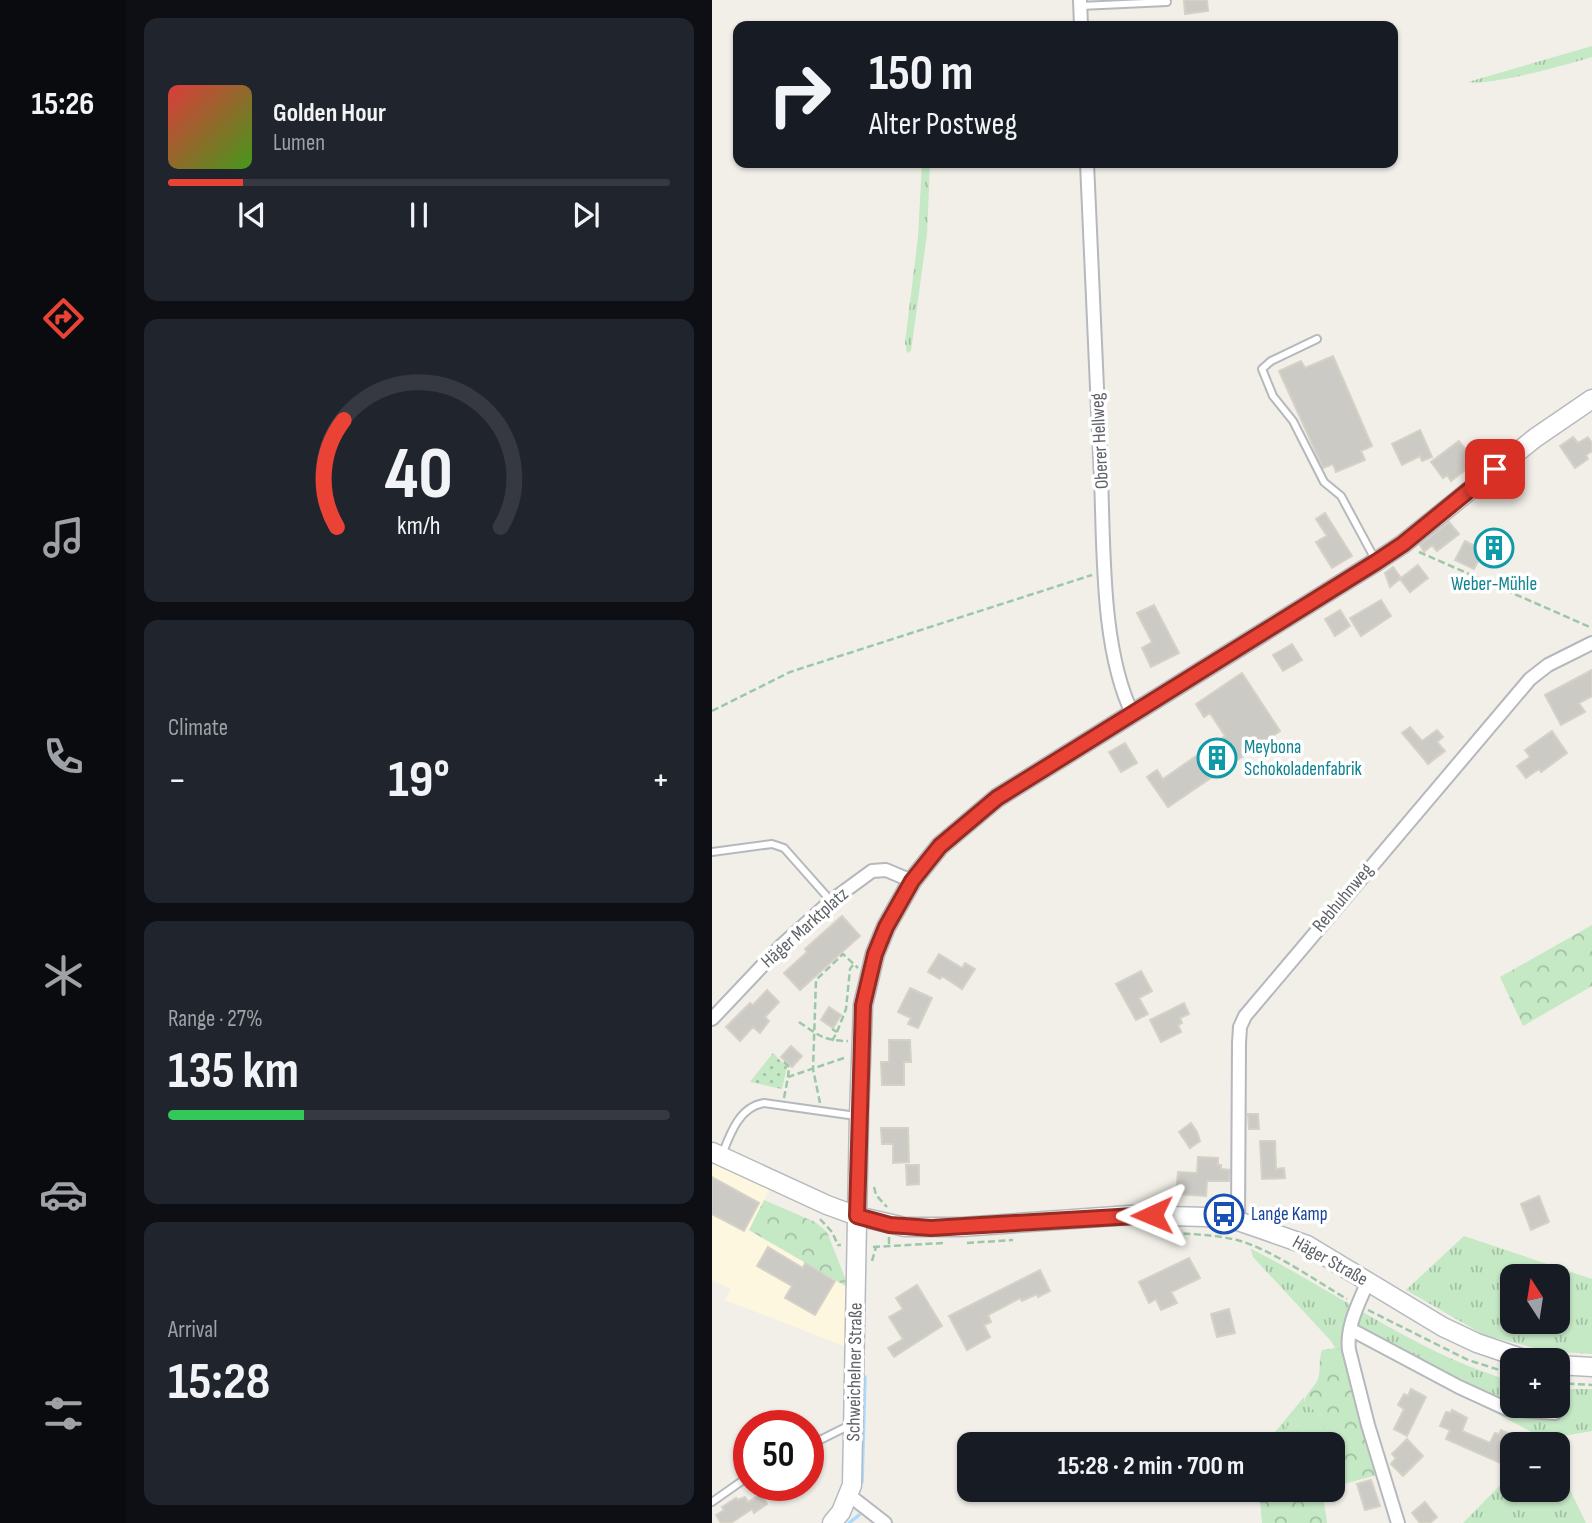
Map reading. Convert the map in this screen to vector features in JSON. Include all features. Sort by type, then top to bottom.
[{"type":"street","points":[[1080,3],[1081,21]]},
{"type":"street","name":"Oberer Hellweg","points":[[1087,168],[1105,571],[1113,662],[1133,715]]},
{"type":"street","name":"Schweichelner Straße","points":[[832,1523],[850,1495],[852,1485],[863,1005],[886,927],[912,881],[940,846],[997,798],[1403,544],[1535,438],[1592,399]]},
{"type":"street","name":"Rebhuhnweg","points":[[1238,1221],[1239,1043],[1240,1027],[1245,1016],[1530,679],[1548,666],[1592,643]]},
{"type":"street","name":"Häger Marktplatz","points":[[712,1019],[781,946],[831,901],[872,871],[886,870],[912,881]]},
{"type":"street","name":"Häger Straße","points":[[717,1155],[827,1205],[890,1225],[961,1227],[1130,1215],[1206,1217],[1238,1221],[1307,1245],[1443,1327],[1500,1351]]},
{"type":"street","points":[[1368,1282],[1350,1329],[1349,1350],[1397,1523]]},
{"type":"street","points":[[1350,1329],[1500,1406]]},
{"type":"street","points":[[1570,1365],[1592,1367]]},
{"type":"street","points":[[850,1495],[885,1523]]},
{"type":"lane","points":[[1080,3],[1167,2]]},
{"type":"lane","points":[[1317,340],[1271,361],[1262,369],[1273,396],[1293,421],[1324,482],[1341,496],[1376,562]]},
{"type":"lane","points":[[712,852],[772,844],[784,848],[831,901]]},
{"type":"lane","points":[[717,1155],[731,1131],[753,1105],[764,1103],[859,1116]]},
{"type":"lane","points":[[824,1438],[855,1423]]},
{"type":"lane","points":[[712,1503],[733,1488]]},
{"type":"path","points":[[1403,544],[1592,628]]},
{"type":"path","points":[[712,711],[790,672],[1105,571]]},
{"type":"path","points":[[819,1111],[820,1102],[813,1069],[816,979],[843,954],[859,969],[871,971]]},
{"type":"path","points":[[832,1041],[846,1009],[850,969],[854,964]]},
{"type":"path","points":[[799,1022],[822,1038],[861,1049]]},
{"type":"path","points":[[832,1029],[837,1031]]},
{"type":"path","points":[[788,1077],[848,1057],[861,1049]]},
{"type":"path","points":[[783,1106],[789,1068],[784,1062]]},
{"type":"path","points":[[873,1185],[876,1195],[890,1210],[889,1244]]},
{"type":"path","points":[[818,1216],[832,1232],[838,1245],[950,1243]]},
{"type":"path","points":[[1172,1233],[1240,1241],[1274,1257],[1358,1305],[1468,1360],[1500,1370]]},
{"type":"path","points":[[962,1243],[1013,1240]]},
{"type":"path","points":[[1570,1384],[1592,1385]]},
{"type":"shaded area","points":[[712,1162],[769,1190],[749,1231],[849,1288],[854,1350],[725,1300],[731,1289],[712,1280]]},
{"type":"green space","points":[[1592,46],[1592,57],[1509,78],[1468,82]]},
{"type":"green space","points":[[922,168],[930,168],[927,234],[911,351],[907,353],[905,343],[918,237]]},
{"type":"green space","points":[[1592,925],[1592,986],[1523,1026],[1500,977]]},
{"type":"green space","points":[[773,1053],[787,1067],[782,1089],[750,1082]]},
{"type":"green space","points":[[764,1200],[815,1222],[827,1232],[849,1288],[749,1230]]},
{"type":"green space","points":[[1464,1236],[1547,1264],[1500,1264],[1500,1334],[1570,1334],[1570,1272],[1592,1279],[1592,1354],[1570,1353],[1570,1348],[1535,1348],[1484,1335],[1406,1290]]},
{"type":"green space","points":[[1251,1249],[1411,1339],[1443,1355],[1500,1377],[1500,1415],[1348,1335],[1347,1350],[1335,1348],[1253,1257]]},
{"type":"green space","points":[[1322,1350],[1347,1350],[1380,1474],[1345,1484],[1345,1432],[1326,1432],[1321,1414],[1304,1404],[1318,1379]]},
{"type":"green space","points":[[1570,1389],[1592,1389],[1592,1431],[1570,1435],[1570,1432],[1532,1432],[1505,1418],[1570,1418]]},
{"type":"green space","points":[[1304,1397],[1304,1404],[1321,1414],[1326,1432],[1303,1432],[1301,1427],[1291,1424],[1281,1432],[1275,1432]]},
{"type":"green space","points":[[1290,1424],[1301,1427],[1303,1432],[1281,1432]]},
{"type":"green space","points":[[1500,1485],[1500,1502],[1570,1502],[1570,1490],[1586,1523],[1463,1523]]},
{"type":"green space","points":[[1260,1502],[1324,1502],[1327,1523],[1262,1523]]},
{"type":"building","points":[[1184,0],[1207,0],[1208,11],[1185,14]]},
{"type":"building","points":[[1333,356],[1372,446],[1361,451],[1365,460],[1336,472],[1333,464],[1323,468],[1279,371],[1301,361],[1305,368]]},
{"type":"building","points":[[1420,430],[1432,457],[1422,461],[1420,456],[1402,465],[1392,444]]},
{"type":"building","points":[[1573,437],[1578,443],[1588,437],[1592,443],[1592,451],[1586,455],[1588,459],[1575,468],[1560,446]]},
{"type":"building","points":[[1459,441],[1470,455],[1478,448],[1487,457],[1479,465],[1476,462],[1451,481],[1447,475],[1443,478],[1431,462]]},
{"type":"building","points":[[1325,513],[1352,556],[1332,568],[1316,542],[1327,536],[1316,519]]},
{"type":"building","points":[[1449,522],[1459,534],[1437,551],[1432,545],[1424,552],[1420,545]]},
{"type":"building","points":[[1465,541],[1482,550],[1495,541],[1500,544],[1502,550],[1496,556],[1483,552],[1474,569],[1455,560]]},
{"type":"building","points":[[1418,565],[1428,578],[1410,592],[1400,579],[1390,587],[1385,573],[1393,567],[1401,578]]},
{"type":"building","points":[[1381,600],[1391,616],[1361,636],[1350,618]]},
{"type":"building","points":[[1154,605],[1179,653],[1151,667],[1142,648],[1152,642],[1137,613]]},
{"type":"building","points":[[1340,610],[1350,626],[1335,636],[1325,619]]},
{"type":"building","points":[[1292,644],[1302,660],[1283,671],[1273,655]]},
{"type":"building","points":[[1592,670],[1592,696],[1579,703],[1585,712],[1561,725],[1545,695]]},
{"type":"building","name":"Meybona Schokoladenfabrik","points":[[1242,673],[1280,731],[1168,807],[1147,777],[1157,770],[1163,779],[1225,736],[1210,713],[1204,717],[1196,704]]},
{"type":"building","points":[[1410,727],[1422,741],[1437,730],[1443,737],[1437,742],[1445,751],[1428,764],[1402,733]]},
{"type":"building","points":[[1552,731],[1567,753],[1541,772],[1539,769],[1526,778],[1517,766],[1530,757],[1525,750]]},
{"type":"building","points":[[1125,743],[1137,763],[1121,772],[1109,752]]},
{"type":"building","points":[[842,916],[860,936],[800,990],[784,973],[807,952],[805,949]]},
{"type":"building","points":[[939,954],[962,968],[965,963],[975,969],[962,989],[942,976],[940,979],[928,972]]},
{"type":"building","points":[[1141,971],[1152,991],[1139,998],[1148,1014],[1136,1020],[1116,984]]},
{"type":"building","points":[[910,988],[932,998],[918,1028],[908,1024],[911,1018],[898,1012]]},
{"type":"building","points":[[767,990],[779,1002],[765,1017],[769,1021],[760,1033],[753,1027],[740,1041],[726,1027]]},
{"type":"building","points":[[1184,1003],[1189,1014],[1180,1018],[1182,1023],[1178,1025],[1181,1032],[1161,1042],[1150,1020]]},
{"type":"building","points":[[829,1007],[841,1015],[833,1028],[821,1020]]},
{"type":"building","points":[[889,1040],[910,1040],[911,1062],[904,1062],[904,1085],[882,1085],[881,1062],[889,1062]]},
{"type":"building","points":[[791,1046],[802,1056],[792,1067],[781,1057]]},
{"type":"building","points":[[1248,1114],[1258,1114],[1259,1129],[1249,1129]]},
{"type":"building","points":[[1191,1123],[1200,1141],[1190,1148],[1179,1132]]},
{"type":"building","points":[[881,1128],[908,1128],[909,1162],[893,1163],[893,1144],[882,1144]]},
{"type":"building","points":[[1260,1141],[1275,1141],[1276,1169],[1284,1168],[1285,1178],[1262,1179]]},
{"type":"building","points":[[1198,1157],[1218,1158],[1221,1169],[1230,1170],[1229,1181],[1207,1181],[1206,1196],[1176,1194],[1178,1172],[1197,1173]]},
{"type":"building","points":[[906,1165],[919,1165],[919,1184],[907,1185]]},
{"type":"building","points":[[712,1177],[759,1203],[744,1231],[712,1214]]},
{"type":"building","points":[[1539,1196],[1549,1222],[1531,1230],[1521,1204]]},
{"type":"building","points":[[768,1247],[803,1268],[805,1263],[835,1281],[815,1315],[785,1298],[792,1286],[757,1266]]},
{"type":"building","points":[[1189,1258],[1200,1278],[1171,1292],[1177,1303],[1161,1310],[1156,1299],[1149,1303],[1139,1282]]},
{"type":"building","points":[[1040,1270],[1050,1291],[1022,1301],[1020,1298],[988,1315],[991,1322],[984,1325],[990,1337],[967,1350],[949,1316]]},
{"type":"building","points":[[917,1285],[942,1326],[894,1357],[888,1348],[903,1339],[889,1317],[903,1309],[896,1298]]},
{"type":"building","points":[[1229,1309],[1235,1333],[1217,1337],[1211,1314]]},
{"type":"building","points":[[1411,1389],[1426,1397],[1407,1436],[1394,1429],[1404,1409],[1398,1405],[1404,1394],[1408,1396]]},
{"type":"building","points":[[1452,1410],[1467,1418],[1462,1431],[1490,1443],[1495,1433],[1500,1432],[1500,1463],[1446,1439],[1450,1430],[1440,1426],[1446,1412],[1451,1413]]},
{"type":"building","points":[[1407,1439],[1423,1456],[1403,1476],[1391,1464],[1396,1458],[1392,1454]]},
{"type":"building","points":[[1371,1480],[1380,1506],[1365,1510],[1357,1484]]},
{"type":"building","points":[[733,1500],[765,1501],[767,1504],[754,1513],[752,1509],[731,1523],[721,1523],[716,1515]]},
{"type":"building","points":[[1425,1502],[1437,1517],[1430,1523],[1420,1523],[1412,1513]]},
{"type":"waterway","points":[[862,1482],[865,1377]]},
{"type":"waterway","points":[[849,1523],[859,1515]]},
{"type":"place","name":"Weber-Mühle","points":[[1494,548]]},
{"type":"place","name":"Meybona Schokoladenfabrik","points":[[1217,758]]},
{"type":"place","name":"Lange Kamp","points":[[1224,1214]]},
{"type":"route","points":[[1152,1215],[931,1228],[890,1225],[857,1216],[863,1005],[875,954],[886,927],[912,881],[940,846],[997,798],[1376,562],[1403,544],[1495,469]]}]
